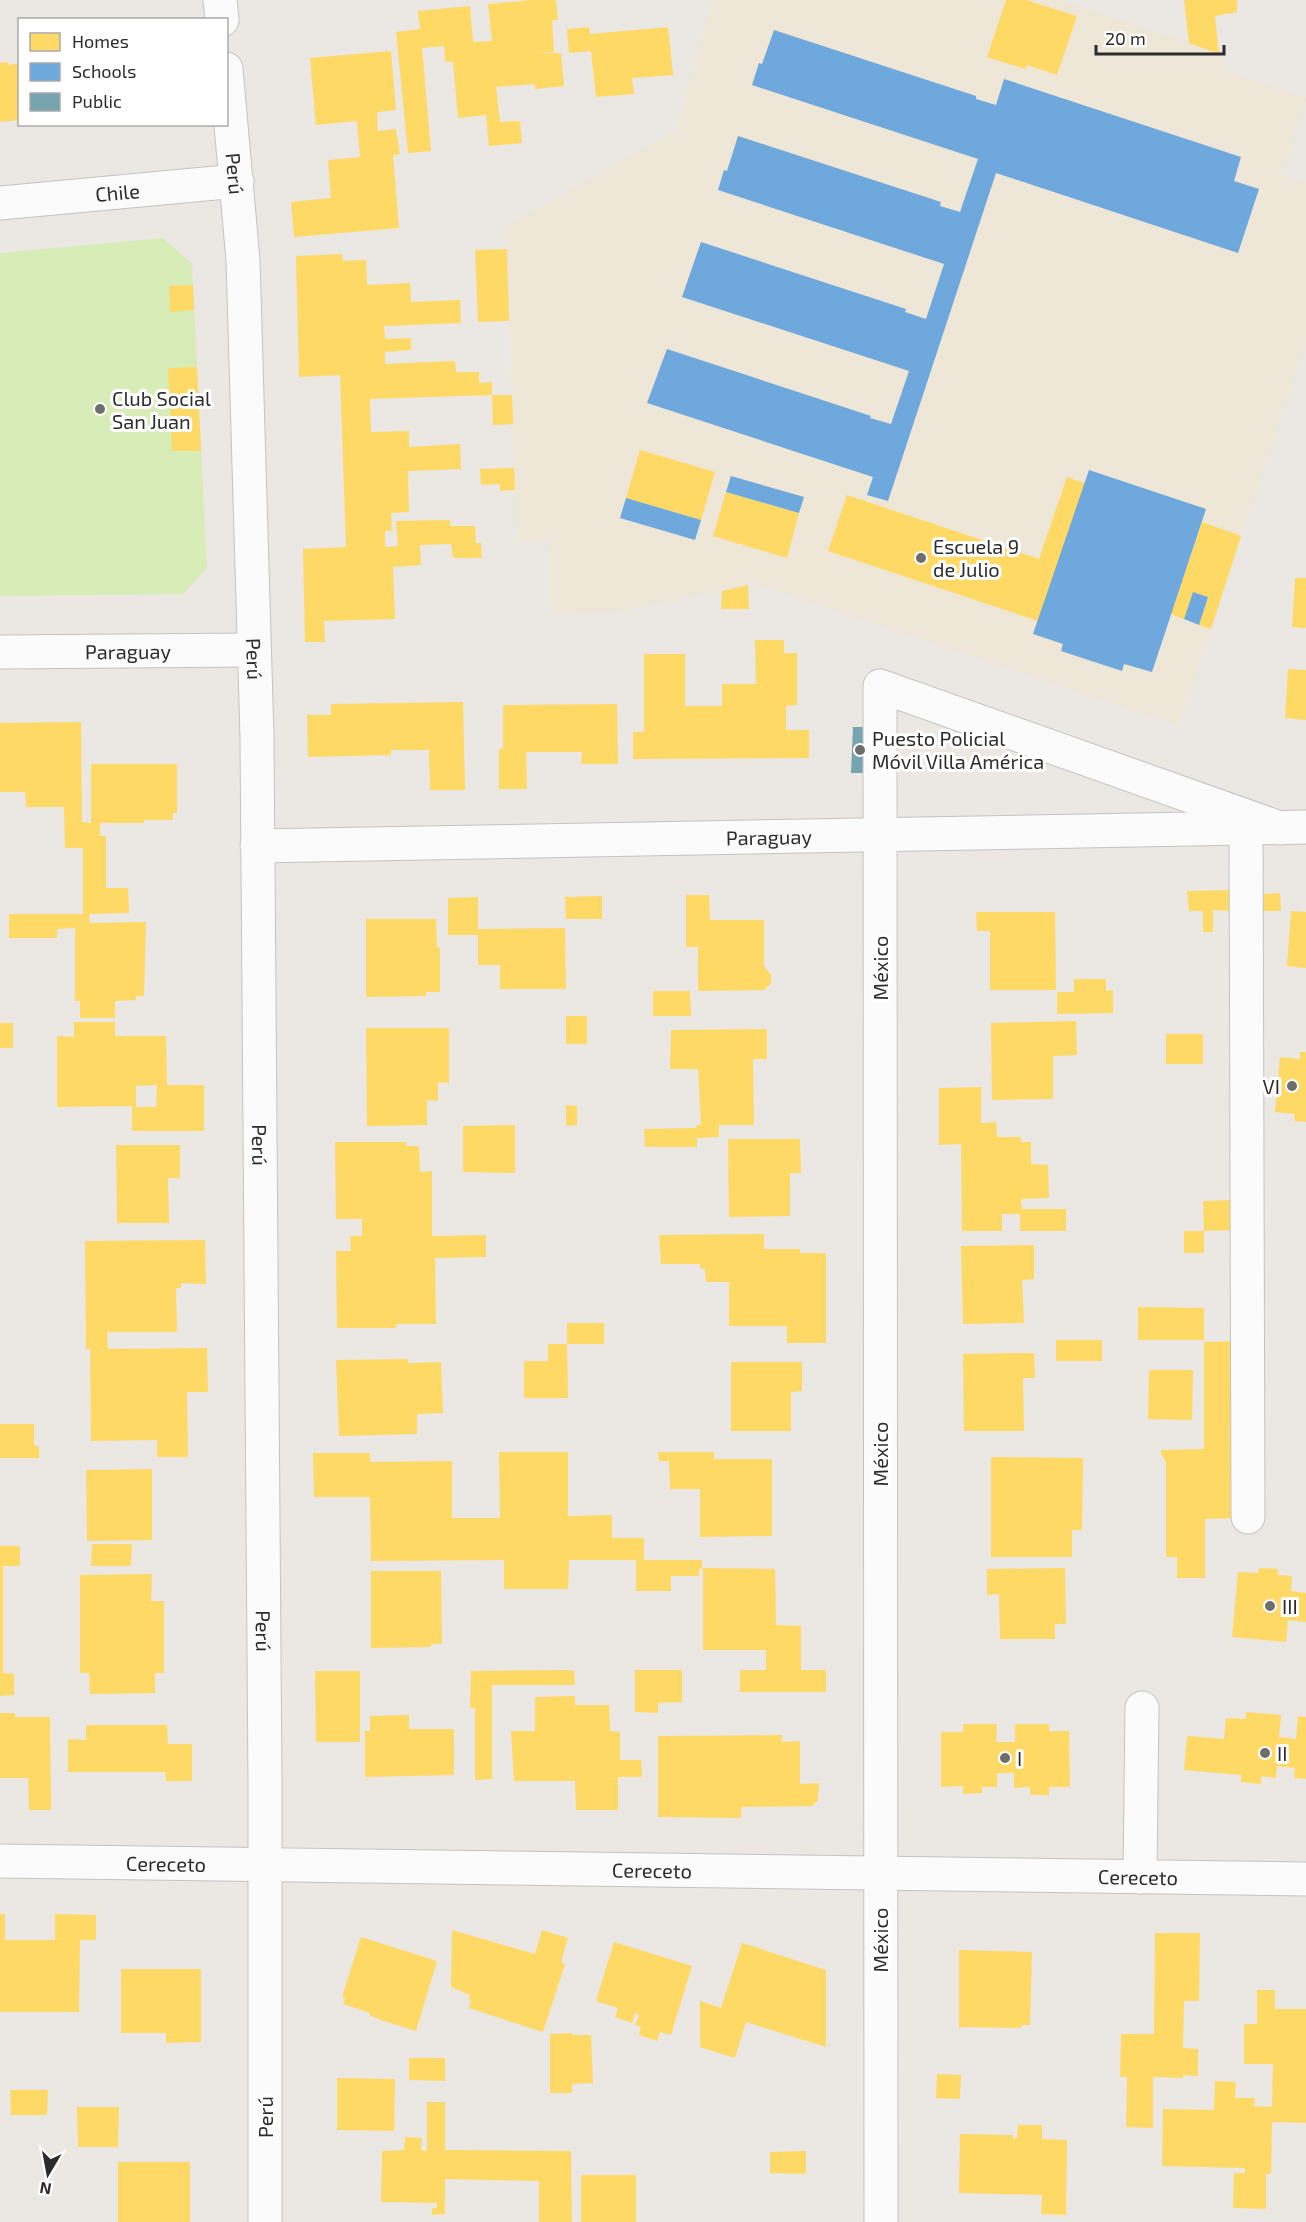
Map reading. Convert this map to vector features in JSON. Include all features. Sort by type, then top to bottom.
[{"type":"street","points":[[220,0],[222,18]]},
{"type":"street","name":"Perú","points":[[228,89],[243,260],[254,650],[265,1865],[265,2222]]},
{"type":"street","name":"Chile","points":[[0,203],[237,181]]},
{"type":"street","name":"Paraguay","points":[[0,652],[254,650]]},
{"type":"street","name":"Paraguay","points":[[880,686],[1293,828]]},
{"type":"street","name":"México","points":[[880,686],[880,2222]]},
{"type":"street","points":[[1246,828],[1248,1517]]},
{"type":"street","name":"Paraguay","points":[[257,846],[1293,828]]},
{"type":"street","points":[[1140,1877],[1142,1708]]},
{"type":"street","name":"Cereceto","points":[[0,1861],[1306,1879]]},
{"type":"shaded area","points":[[712,0],[1058,0],[1225,55],[1224,70],[1306,98],[1281,175],[1306,183],[1306,340],[1179,726],[748,581],[748,585],[616,612],[551,614],[548,541],[517,542],[505,227],[676,130]]},
{"type":"green space","name":"Club Social San Juan","points":[[163,238],[192,264],[207,568],[183,594],[0,596],[0,253]]},
{"type":"building: Homes","points":[[556,0],[558,20],[552,20],[554,52],[532,53],[561,53],[564,86],[535,89],[535,84],[496,87],[500,122],[520,121],[522,143],[489,146],[486,115],[458,118],[453,62],[445,62],[444,46],[422,48],[431,151],[408,153],[396,32],[420,29],[418,11],[470,6],[473,42],[492,41],[488,4]]},
{"type":"building: Homes","points":[[1006,0],[1026,0],[1077,16],[1057,75],[1027,65],[1025,69],[987,57]]},
{"type":"building: Homes","points":[[1184,0],[1237,0],[1237,12],[1215,16],[1219,54],[1189,43]]},
{"type":"building: Homes","points":[[589,27],[590,34],[668,27],[673,75],[632,78],[634,94],[596,97],[591,51],[569,53],[567,29]]},
{"type":"building: Homes","points":[[391,51],[396,110],[377,112],[378,131],[396,129],[400,154],[393,155],[399,228],[294,237],[291,202],[331,198],[328,160],[360,157],[357,121],[316,125],[310,58]]},
{"type":"building: Homes","points":[[8,62],[8,65],[18,63],[18,120],[0,122],[0,63]]},
{"type":"building: Homes","points":[[507,249],[509,321],[478,322],[475,250]]},
{"type":"building: Homes","points":[[342,254],[343,261],[366,260],[367,285],[410,283],[411,302],[460,300],[461,323],[384,326],[385,339],[411,338],[411,350],[385,352],[385,364],[455,361],[456,372],[479,372],[479,383],[492,382],[492,395],[370,399],[371,432],[409,431],[409,447],[460,444],[461,469],[408,471],[409,512],[391,513],[392,531],[385,531],[385,547],[398,546],[396,521],[450,520],[450,526],[475,526],[476,543],[481,543],[482,558],[453,558],[451,544],[420,545],[421,565],[393,567],[395,619],[324,621],[325,642],[305,642],[303,549],[346,547],[340,375],[299,377],[296,256]]},
{"type":"building: Homes","points":[[193,285],[194,310],[170,312],[169,286]]},
{"type":"building: Homes","points":[[197,367],[201,451],[172,451],[168,368]]},
{"type":"building: Homes","points":[[492,395],[512,395],[513,424],[493,425]]},
{"type":"building: Homes","points":[[640,450],[715,472],[701,520],[626,498]]},
{"type":"building: Homes","points":[[514,468],[515,490],[500,491],[500,484],[481,485],[480,469]]},
{"type":"building: Homes","points":[[1067,477],[1085,483],[1038,621],[828,551],[847,495],[1039,559]]},
{"type":"building: Homes","points":[[726,492],[799,513],[787,558],[713,536]]},
{"type":"building: Homes","points":[[1202,522],[1241,536],[1211,629],[1199,625],[1208,597],[1193,592],[1184,619],[1171,614]]},
{"type":"building: Homes","points":[[1295,578],[1306,578],[1306,628],[1292,627]]},
{"type":"building: Homes","points":[[748,585],[749,609],[721,609],[722,591]]},
{"type":"building: Homes","points":[[755,640],[784,640],[784,653],[797,653],[797,705],[786,706],[786,730],[809,730],[809,758],[633,759],[633,732],[644,732],[644,654],[685,654],[685,706],[722,706],[722,684],[756,684]]},
{"type":"building: Homes","points":[[1288,669],[1306,670],[1306,720],[1285,718]]},
{"type":"building: Homes","points":[[463,702],[465,790],[430,790],[429,750],[391,750],[391,755],[308,757],[307,715],[331,715],[331,704]]},
{"type":"building: Homes","points":[[617,704],[618,764],[581,764],[582,752],[526,752],[527,789],[499,789],[499,749],[503,749],[503,705]]},
{"type":"building: Homes","points":[[81,722],[82,822],[91,823],[91,764],[177,764],[177,813],[173,813],[173,820],[144,820],[144,823],[100,823],[100,836],[106,836],[106,888],[128,888],[129,913],[89,914],[90,923],[146,922],[144,996],[136,996],[136,1000],[115,1001],[115,1018],[80,1018],[80,1001],[75,1001],[75,928],[57,929],[57,938],[9,938],[9,914],[83,914],[83,848],[65,848],[64,807],[26,807],[25,792],[0,792],[0,723]]},
{"type":"building: Homes","points":[[1230,890],[1231,911],[1213,910],[1213,932],[1203,932],[1203,911],[1189,911],[1187,891]]},
{"type":"building: Homes","points":[[1280,893],[1281,911],[1262,911],[1261,894]]},
{"type":"building: Homes","points":[[686,895],[709,895],[710,920],[764,920],[764,966],[771,975],[771,983],[764,990],[698,991],[698,947],[686,947]]},
{"type":"building: Homes","points":[[602,896],[602,919],[566,919],[565,897]]},
{"type":"building: Homes","points":[[478,897],[478,929],[565,928],[566,989],[500,989],[500,965],[478,965],[478,935],[448,935],[448,898]]},
{"type":"building: Homes","points":[[1291,911],[1306,912],[1306,968],[1287,966]]},
{"type":"building: Homes","points":[[976,912],[1055,912],[1056,990],[990,990],[990,931],[977,931]]},
{"type":"building: Homes","points":[[366,919],[436,919],[437,947],[440,948],[440,992],[426,992],[426,996],[366,997]]},
{"type":"building: Homes","points":[[1074,979],[1106,979],[1106,991],[1113,990],[1113,1013],[1057,1014],[1057,992],[1074,992]]},
{"type":"building: Homes","points":[[653,991],[690,991],[691,1016],[653,1016]]},
{"type":"building: Homes","points":[[566,1016],[587,1016],[587,1044],[566,1044]]},
{"type":"building: Homes","points":[[1076,1021],[1077,1055],[1053,1056],[1053,1099],[992,1100],[991,1023]]},
{"type":"building: Homes","points":[[74,1022],[115,1022],[115,1036],[166,1036],[167,1085],[204,1085],[204,1131],[132,1131],[132,1106],[57,1107],[57,1036],[74,1037]],"holes":[[[157,1085],[156,1107],[136,1107],[136,1086]]]},
{"type":"building: Homes","points":[[0,1023],[13,1023],[13,1048],[0,1048]]},
{"type":"building: Homes","points":[[366,1028],[449,1028],[449,1083],[438,1082],[438,1101],[427,1100],[427,1125],[367,1126]]},
{"type":"building: Homes","points":[[767,1029],[767,1059],[753,1059],[754,1125],[719,1125],[719,1137],[697,1138],[697,1147],[645,1147],[644,1129],[697,1128],[696,1125],[701,1125],[698,1069],[670,1069],[671,1030]]},
{"type":"building: Homes","points":[[1166,1034],[1203,1034],[1203,1064],[1166,1064]]},
{"type":"building: Homes","name":"VI","points":[[1300,1052],[1306,1052],[1306,1122],[1294,1121],[1295,1114],[1275,1112],[1280,1057],[1300,1059]]},
{"type":"building: Homes","points":[[981,1087],[981,1123],[996,1122],[997,1137],[1021,1137],[1021,1142],[1031,1142],[1031,1164],[1048,1165],[1049,1198],[1021,1199],[1022,1209],[1066,1209],[1066,1231],[1020,1231],[1020,1214],[1002,1214],[1002,1231],[962,1231],[961,1144],[939,1145],[939,1088]]},
{"type":"building: Homes","points":[[566,1105],[577,1106],[577,1125],[566,1126]]},
{"type":"building: Homes","points":[[515,1125],[515,1173],[463,1172],[463,1126]]},
{"type":"building: Homes","points":[[728,1139],[800,1139],[801,1173],[790,1173],[790,1216],[729,1217]]},
{"type":"building: Homes","points":[[335,1142],[406,1142],[406,1146],[419,1146],[420,1172],[432,1171],[432,1236],[486,1235],[486,1257],[435,1258],[436,1324],[396,1324],[396,1328],[337,1328],[336,1251],[351,1251],[350,1236],[362,1236],[362,1219],[336,1219]]},
{"type":"building: Homes","points":[[116,1145],[180,1145],[180,1178],[168,1178],[169,1223],[117,1223]]},
{"type":"building: Homes","points":[[1238,1200],[1238,1230],[1204,1231],[1203,1201]]},
{"type":"building: Homes","points":[[1184,1231],[1204,1231],[1204,1253],[1184,1253]]},
{"type":"building: Homes","points":[[764,1234],[764,1249],[800,1249],[800,1253],[826,1253],[826,1343],[787,1343],[787,1326],[729,1326],[729,1282],[706,1282],[705,1269],[700,1268],[700,1264],[661,1264],[659,1235]]},
{"type":"building: Homes","points":[[205,1240],[206,1284],[181,1283],[181,1288],[176,1288],[177,1332],[107,1332],[108,1349],[207,1348],[208,1392],[187,1392],[188,1457],[157,1457],[157,1440],[91,1441],[90,1349],[86,1349],[85,1241]]},
{"type":"building: Homes","points":[[1034,1245],[1034,1279],[1022,1280],[1024,1323],[963,1324],[961,1246]]},
{"type":"building: Homes","points":[[1138,1307],[1204,1308],[1204,1340],[1138,1340]]},
{"type":"building: Homes","points":[[567,1323],[604,1323],[604,1344],[567,1344]]},
{"type":"building: Homes","points":[[1056,1340],[1102,1340],[1102,1361],[1056,1361]]},
{"type":"building: Homes","points":[[1240,1341],[1240,1518],[1205,1519],[1205,1578],[1177,1578],[1177,1557],[1166,1557],[1166,1462],[1161,1450],[1204,1449],[1204,1342]]},
{"type":"building: Homes","points":[[548,1344],[567,1344],[568,1398],[524,1398],[524,1361],[548,1361]]},
{"type":"building: Homes","points":[[1034,1353],[1035,1378],[1023,1378],[1024,1431],[964,1431],[963,1354]]},
{"type":"building: Homes","points":[[408,1359],[408,1363],[441,1362],[443,1413],[417,1414],[417,1434],[339,1436],[336,1360]]},
{"type":"building: Homes","points":[[731,1362],[802,1362],[802,1391],[791,1392],[791,1431],[731,1431]]},
{"type":"building: Homes","points":[[1149,1370],[1193,1370],[1192,1420],[1148,1419]]},
{"type":"building: Homes","points":[[0,1424],[34,1424],[34,1446],[39,1446],[39,1458],[0,1458]]},
{"type":"building: Homes","points":[[499,1452],[568,1452],[568,1516],[612,1515],[612,1538],[644,1538],[644,1560],[702,1560],[699,1576],[671,1576],[671,1591],[636,1591],[636,1560],[569,1560],[568,1589],[504,1589],[504,1560],[371,1561],[370,1497],[314,1497],[313,1453],[370,1453],[370,1462],[452,1461],[452,1518],[500,1518]]},
{"type":"building: Homes","points":[[658,1452],[714,1452],[714,1459],[772,1459],[772,1536],[700,1537],[700,1489],[670,1489],[669,1461],[659,1461]]},
{"type":"building: Homes","points":[[991,1457],[1083,1458],[1082,1530],[1072,1530],[1072,1557],[991,1557]]},
{"type":"building: Homes","points":[[152,1469],[152,1540],[87,1541],[86,1470]]},
{"type":"building: Homes","points":[[92,1544],[132,1544],[131,1566],[91,1566]]},
{"type":"building: Homes","points":[[0,1546],[20,1546],[20,1566],[3,1566],[3,1673],[14,1674],[14,1695],[0,1696]]},
{"type":"building: Homes","points":[[703,1568],[775,1569],[776,1625],[801,1626],[801,1670],[826,1670],[826,1692],[740,1692],[740,1670],[766,1670],[766,1650],[703,1650]]},
{"type":"building: Homes","points":[[1065,1568],[1066,1624],[1055,1624],[1055,1639],[1000,1639],[999,1594],[987,1595],[987,1569]]},
{"type":"building: Homes","name":"III","points":[[1259,1568],[1278,1569],[1278,1575],[1292,1576],[1291,1591],[1306,1593],[1306,1622],[1288,1620],[1286,1642],[1232,1637],[1238,1572],[1258,1573]]},
{"type":"building: Homes","points":[[371,1571],[441,1571],[442,1644],[431,1644],[431,1647],[371,1648]]},
{"type":"building: Homes","points":[[152,1574],[151,1601],[164,1601],[164,1673],[155,1673],[155,1693],[90,1694],[89,1673],[80,1673],[80,1575]]},
{"type":"building: Homes","points":[[635,1670],[682,1670],[682,1702],[658,1703],[658,1713],[635,1712]]},
{"type":"building: Homes","points":[[315,1671],[360,1671],[360,1742],[316,1742]]},
{"type":"building: Homes","points":[[471,1671],[574,1671],[575,1685],[492,1685],[492,1779],[475,1780],[475,1708],[470,1708]]},
{"type":"building: Homes","points":[[575,1696],[575,1705],[609,1705],[610,1731],[620,1732],[620,1760],[641,1760],[642,1777],[618,1777],[618,1810],[576,1810],[575,1781],[514,1781],[511,1731],[535,1731],[535,1697]]},
{"type":"building: Homes","name":"II","points":[[1246,1712],[1281,1715],[1279,1737],[1296,1739],[1298,1716],[1306,1717],[1306,1779],[1294,1778],[1295,1768],[1277,1766],[1276,1778],[1261,1776],[1261,1784],[1241,1782],[1241,1775],[1184,1770],[1187,1736],[1224,1739],[1226,1718],[1246,1719]]},
{"type":"building: Homes","points":[[0,1713],[15,1713],[15,1717],[50,1717],[51,1810],[29,1810],[28,1778],[0,1778]]},
{"type":"building: Homes","points":[[409,1715],[409,1729],[454,1729],[454,1775],[365,1777],[365,1731],[370,1731],[370,1716]]},
{"type":"building: Homes","name":"I","points":[[963,1724],[997,1724],[996,1742],[1015,1742],[1015,1724],[1049,1724],[1049,1731],[1069,1731],[1070,1787],[1049,1787],[1049,1795],[1030,1795],[1030,1787],[1014,1788],[1014,1773],[997,1773],[997,1787],[982,1787],[982,1793],[963,1794],[963,1786],[941,1787],[941,1732],[963,1732]]},
{"type":"building: Homes","points":[[86,1725],[167,1725],[168,1744],[192,1744],[192,1781],[166,1781],[165,1772],[68,1772],[68,1739],[86,1740]]},
{"type":"building: Homes","points":[[782,1735],[782,1742],[800,1741],[800,1784],[819,1783],[818,1800],[812,1806],[741,1807],[741,1818],[658,1817],[658,1736]]},
{"type":"building: Homes","points":[[0,1914],[5,1914],[5,1940],[55,1940],[55,1914],[96,1915],[96,1940],[80,1940],[79,2012],[0,2012]]},
{"type":"building: Homes","points":[[452,1930],[535,1954],[542,1930],[568,1938],[561,1962],[565,1964],[543,2032],[469,2008],[470,1995],[451,1987]]},
{"type":"building: Homes","points":[[1155,1933],[1200,1933],[1199,2001],[1184,2001],[1183,2048],[1198,2049],[1198,2076],[1153,2077],[1153,2128],[1126,2127],[1127,2077],[1120,2077],[1121,2034],[1154,2034]]},
{"type":"building: Homes","points":[[361,1937],[437,1961],[416,2031],[381,2020],[369,2015],[370,2013],[343,2004],[345,1998],[342,1997]]},
{"type":"building: Homes","points":[[614,1942],[692,1966],[671,2035],[660,2032],[657,2041],[639,2035],[641,2027],[635,2025],[639,2015],[635,2013],[632,2023],[615,2017],[618,2008],[596,2001]]},
{"type":"building: Homes","points":[[742,1943],[826,1970],[826,2047],[746,2022],[735,2058],[700,2047],[700,2001],[721,2008]]},
{"type":"building: Homes","points":[[959,1950],[1032,1952],[1030,2025],[1022,2025],[1021,2028],[959,2027]]},
{"type":"building: Homes","points":[[121,1969],[201,1969],[201,2042],[166,2043],[166,2033],[121,2033]]},
{"type":"building: Homes","points":[[1257,1990],[1275,1990],[1275,2009],[1306,2009],[1306,2123],[1272,2122],[1271,2174],[1266,2174],[1266,2209],[1233,2208],[1234,2173],[1245,2173],[1245,2168],[1162,2166],[1163,2109],[1214,2110],[1215,2081],[1236,2082],[1235,2098],[1255,2098],[1254,2106],[1272,2107],[1273,2064],[1244,2064],[1244,2024],[1257,2024]]},
{"type":"building: Homes","points":[[572,2033],[572,2035],[591,2035],[593,2083],[572,2084],[572,2093],[550,2093],[550,2034]]},
{"type":"building: Homes","points":[[409,2058],[445,2058],[445,2081],[409,2080]]},
{"type":"building: Homes","points":[[937,2074],[961,2075],[960,2099],[936,2098]]},
{"type":"building: Homes","points":[[337,2078],[395,2079],[394,2131],[337,2130]]},
{"type":"building: Homes","points":[[10,2090],[48,2090],[47,2115],[11,2115]]},
{"type":"building: Homes","points":[[427,2102],[445,2102],[445,2150],[571,2151],[572,2222],[539,2222],[539,2181],[445,2179],[445,2214],[432,2215],[432,2208],[437,2208],[437,2203],[381,2202],[382,2151],[404,2150],[405,2137],[422,2138],[421,2150],[427,2151]]},
{"type":"building: Homes","points":[[77,2107],[119,2107],[118,2147],[78,2147]]},
{"type":"building: Homes","points":[[1018,2125],[1042,2125],[1042,2139],[1067,2140],[1066,2215],[1041,2214],[1042,2195],[959,2193],[960,2134],[1013,2135],[1013,2139],[1017,2138]]},
{"type":"building: Homes","points":[[806,2151],[806,2174],[770,2173],[770,2152]]},
{"type":"building: Homes","points":[[118,2162],[190,2162],[190,2222],[118,2222]]},
{"type":"building: Homes","points":[[581,2175],[636,2175],[636,2222],[581,2222]]},
{"type":"building: Schools","points":[[774,30],[976,96],[976,99],[996,105],[1004,79],[1241,157],[1234,181],[1259,189],[1238,253],[996,173],[888,501],[867,495],[873,477],[647,403],[667,349],[891,424],[909,371],[682,297],[701,242],[906,309],[905,312],[926,319],[944,264],[718,190],[724,170],[727,171],[738,136],[941,202],[940,206],[960,212],[978,159],[752,85]]},
{"type":"building: Schools","points":[[1089,470],[1206,509],[1152,672],[1124,664],[1122,671],[1061,651],[1063,644],[1033,634]]},
{"type":"building: Schools","points":[[731,476],[804,497],[799,513],[726,492]]},
{"type":"building: Schools","points":[[626,498],[701,520],[695,540],[620,518]]},
{"type":"building: Schools","points":[[1193,592],[1208,597],[1199,625],[1184,619]]},
{"type":"building: Public","name":"Puesto Policial Móvil Villa América","points":[[853,727],[868,727],[866,773],[851,773]]},
{"type":"place","name":"Club Social San Juan","points":[[100,409]]},
{"type":"place","name":"Escuela 9 de Julio","points":[[921,558]]},
{"type":"place","name":"Puesto Policial Móvil Villa América","points":[[860,750]]},
{"type":"place","name":"VI","points":[[1292,1086]]},
{"type":"place","name":"III","points":[[1270,1606]]},
{"type":"place","name":"II","points":[[1265,1753]]},
{"type":"place","name":"I","points":[[1005,1758]]}]
